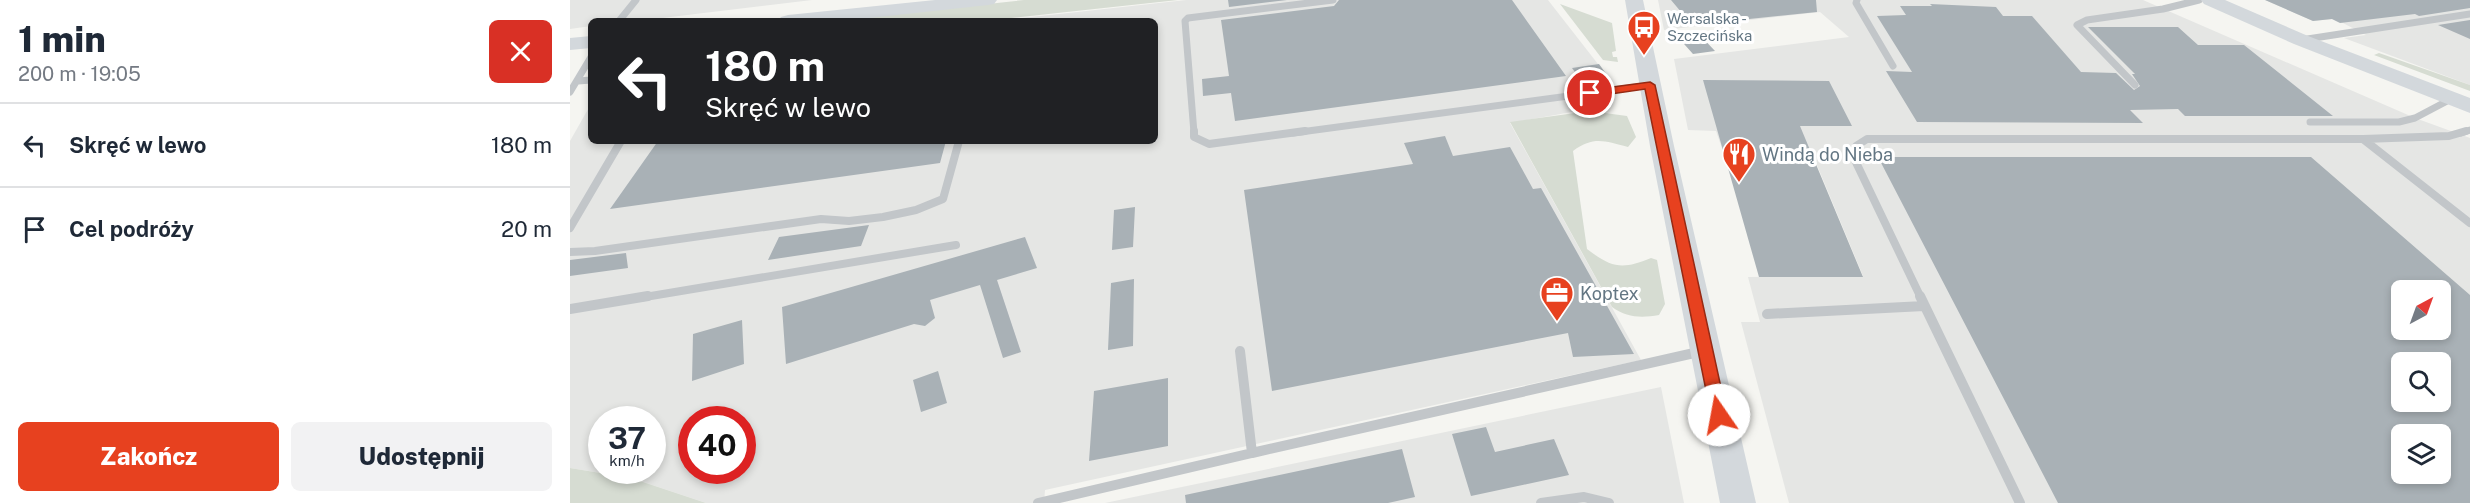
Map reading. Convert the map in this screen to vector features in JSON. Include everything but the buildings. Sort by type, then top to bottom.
[{"type":"street","points":[[817,18],[988,0]]},
{"type":"street","points":[[1634,0],[1738,503]]},
{"type":"street","points":[[2210,0],[2301,40],[2461,103]]},
{"type":"street","points":[[570,44],[588,42]]},
{"type":"lane","points":[[621,18],[636,0]]},
{"type":"lane","points":[[1333,0],[1188,18],[1185,21],[1194,137],[1209,144],[1650,85]]},
{"type":"lane","points":[[1857,0],[1856,3],[1893,66]]},
{"type":"lane","points":[[2135,85],[2077,25],[2087,20],[2163,9],[2199,0]]},
{"type":"lane","points":[[2301,40],[2470,14]]},
{"type":"lane","points":[[570,92],[588,63]]},
{"type":"lane","points":[[578,81],[588,80]]},
{"type":"lane","points":[[2310,122],[2399,122],[2461,103]]},
{"type":"lane","points":[[2020,503],[1852,154],[1856,146],[1867,139],[2362,139],[2449,136],[2470,130]]},
{"type":"lane","points":[[2362,139],[2470,223]]},
{"type":"lane","points":[[570,228],[619,144]]},
{"type":"lane","points":[[570,252],[595,251],[821,219],[838,222],[915,211],[943,199],[958,144]]},
{"type":"lane","points":[[570,309],[956,245]]},
{"type":"lane","points":[[1767,314],[1836,313],[1855,309],[1924,306]]},
{"type":"lane","points":[[1240,351],[1252,453]]},
{"type":"lane","points":[[1038,503],[1705,351]]},
{"type":"lane","points":[[1541,503],[1584,495],[1597,497],[1609,503]]},
{"type":"shaded area","points":[[570,0],[812,0],[662,18],[588,18],[588,26],[570,29]]},
{"type":"shaded area","points":[[1024,0],[1178,0],[1012,18],[858,18]]},
{"type":"shaded area","points":[[1186,0],[1548,0],[1612,82],[1585,86],[1600,107],[1510,123],[1641,360],[1045,490],[1044,503],[706,503],[649,484],[666,484],[666,406],[588,406],[588,471],[570,468],[570,141],[588,109],[588,144],[1158,144],[1158,18],[1022,18]]},
{"type":"shaded area","points":[[1658,0],[2143,0],[2415,118],[2470,138],[2470,503],[1789,503],[1741,322],[1760,322],[1748,277],[1863,276],[1814,158],[1725,157],[1716,131],[1688,130],[1674,59],[1849,37],[1820,12],[1664,30]]},
{"type":"shaded area","points":[[2265,0],[2470,0],[2470,85],[2344,38],[2366,35],[2343,23],[2332,19],[2313,21]]},
{"type":"shaded area","points":[[1560,4],[1612,23],[1616,51],[1612,52],[1618,62],[1603,60]]},
{"type":"shaded area","points":[[2379,53],[2470,85],[2470,91],[2374,55]]},
{"type":"shaded area","points":[[1590,111],[1627,116],[1636,137],[1628,147],[1599,141],[1587,143],[1573,151],[1587,249],[1603,260],[1618,265],[1632,264],[1651,258],[1657,260],[1665,304],[1659,315],[1635,316],[1612,307],[1510,122]]},
{"type":"shaded area","points":[[1661,387],[1684,503],[1105,503]]},
{"type":"shaded area","points":[[570,468],[588,471],[588,484],[649,484],[706,503],[570,503]]},
{"type":"place","name":"Wersalska - Szczecińska","points":[[1644,56]]},
{"type":"place","name":"Windą do Nieba","points":[[1739,183]]},
{"type":"place","name":"Koptex","points":[[1557,322]]},
{"type":"route","points":[[1590,93],[1650,85],[1719,415]]}]
